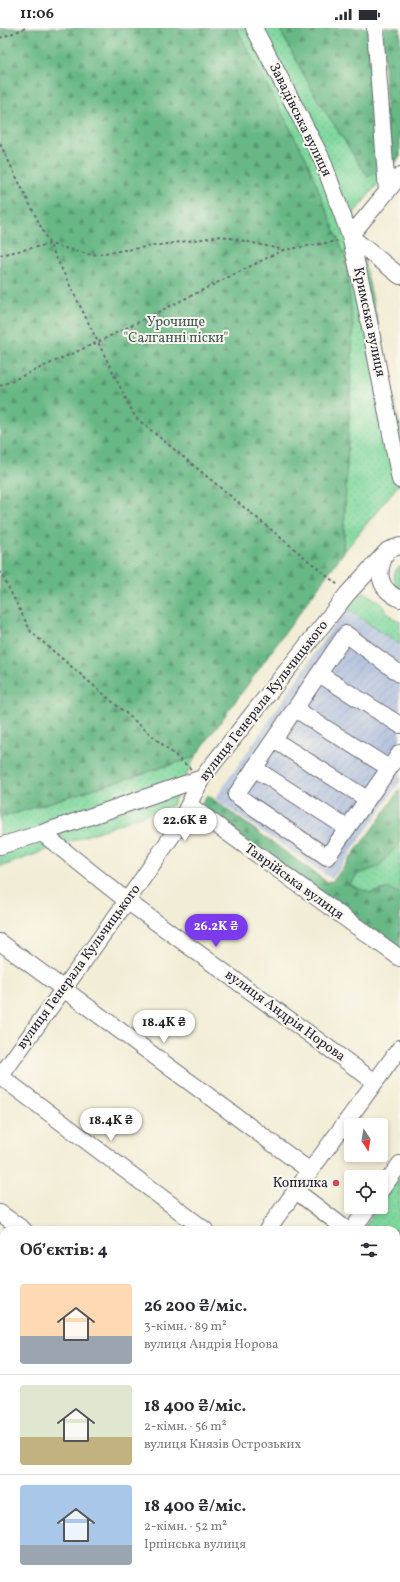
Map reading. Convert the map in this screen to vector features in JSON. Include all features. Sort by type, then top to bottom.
[{"type":"street","name":"Завадівська вулиця","points":[[254,28],[322,159],[350,236]]},
{"type":"street","points":[[375,28],[386,192]]},
{"type":"street","points":[[400,176],[350,236],[400,276]]},
{"type":"street","name":"Кримська вулиця","points":[[350,236],[363,291],[400,480]]},
{"type":"street","points":[[400,538],[394,548],[382,561],[380,573],[381,580],[387,590],[400,599]]},
{"type":"street","name":"вулиця Генерала Кульчицького","points":[[0,1076],[127,901],[176,830],[202,778],[348,593],[394,548]]},
{"type":"street","points":[[348,593],[358,587],[387,590]]},
{"type":"street","points":[[400,674],[346,634],[236,795],[327,857],[400,753]]},
{"type":"street","points":[[319,674],[400,725]]},
{"type":"street","points":[[295,709],[389,768]]},
{"type":"street","points":[[274,740],[367,799]]},
{"type":"street","points":[[254,768],[347,828]]},
{"type":"street","points":[[0,846],[42,834],[202,778]]},
{"type":"street","name":"Таврійська вулиця","points":[[189,805],[400,958]]},
{"type":"street","name":"вулиця Андрія Норова","points":[[42,834],[127,901],[375,1082]]},
{"type":"street","points":[[0,942],[310,1171]]},
{"type":"street","points":[[270,1226],[400,1048]]},
{"type":"street","points":[[0,1076],[200,1226]]},
{"type":"street","points":[[388,1180],[400,1164]]},
{"type":"street","points":[[296,1191],[342,1226]]},
{"type":"street","points":[[0,1213],[18,1226]]},
{"type":"street","points":[[355,1226],[364,1214]]},
{"type":"path","points":[[0,38],[26,28]]},
{"type":"path","points":[[0,144],[135,417],[348,593]]},
{"type":"path","points":[[0,255],[50,244],[91,255],[222,236],[284,250]]},
{"type":"path","points":[[0,386],[98,342],[284,250],[335,242],[350,236]]},
{"type":"path","points":[[0,571],[30,632],[202,778]]},
{"type":"shaded area","points":[[346,608],[400,645],[400,782],[332,879],[215,799]]},
{"type":"green space","name":"Урочище \"Салганні піски\"","points":[[0,28],[236,28],[306,158],[346,259],[353,328],[343,553],[195,757],[0,818]]},
{"type":"green space","points":[[236,28],[279,28],[316,97],[368,177],[368,28],[395,160],[400,155],[400,157],[354,213],[400,427],[400,483],[343,553],[353,328],[306,158]]},
{"type":"green space","points":[[279,28],[368,28],[379,172],[368,177],[316,97]]},
{"type":"green space","points":[[382,28],[400,28],[400,155],[396,160],[389,159]]},
{"type":"green space","points":[[400,565],[400,590],[396,587],[394,578],[395,572]]},
{"type":"green space","points":[[365,593],[378,601],[393,618],[400,621],[400,645],[346,608],[353,598]]},
{"type":"green space","points":[[195,757],[172,805],[0,867],[0,818]]},
{"type":"green space","points":[[400,789],[400,843],[378,867],[358,874],[349,885],[371,893],[389,888],[400,894],[400,950],[199,808],[207,795],[327,882],[333,881]]},
{"type":"green space","points":[[400,843],[400,894],[389,888],[371,893],[349,886],[358,874],[378,867]]},
{"type":"green space","points":[[400,1177],[400,1226],[365,1226],[373,1214],[388,1214],[388,1193]]},
{"type":"place","name":"Копилка","points":[[336,1183]]}]
